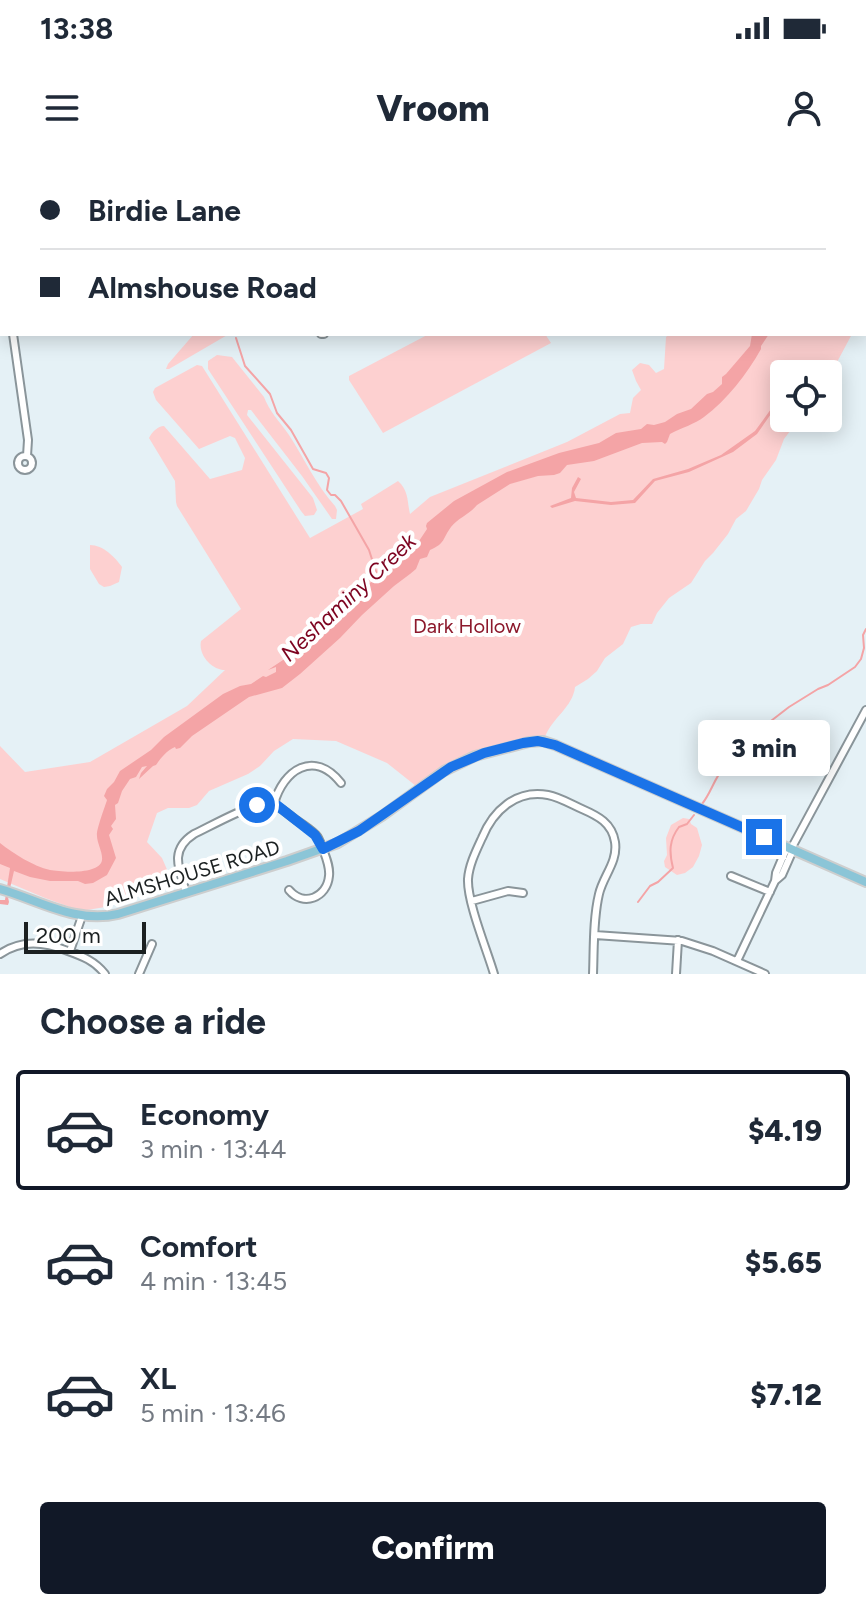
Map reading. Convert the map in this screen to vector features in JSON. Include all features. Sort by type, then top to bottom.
[{"type":"main road","name":"ALMSHOUSE ROAD","points":[[0,889],[82,916],[113,915],[323,849],[359,831],[451,767],[484,753],[538,741],[555,745],[866,882]]},
{"type":"street","points":[[13,336],[28,440],[27,456]]},
{"type":"street","points":[[737,961],[775,881],[782,875],[790,849],[866,710]]},
{"type":"street","points":[[274,804],[280,786],[303,766],[321,768],[341,783]]},
{"type":"street","points":[[494,974],[468,884],[471,867],[494,815],[520,797],[535,794],[550,795],[597,815],[613,834],[614,855],[599,894],[593,974]]},
{"type":"street","points":[[186,892],[178,860],[185,841],[255,805],[266,803],[274,804],[315,835],[330,873],[324,890],[315,897],[304,900],[289,890]]},
{"type":"street","points":[[731,876],[770,892]]},
{"type":"street","points":[[472,901],[508,891],[523,893]]},
{"type":"street","points":[[70,951],[82,916]]},
{"type":"street","points":[[595,935],[678,940],[713,951],[765,974]]},
{"type":"street","points":[[676,974],[678,940]]},
{"type":"street","points":[[0,954],[12,947],[45,944],[95,963],[105,974]]},
{"type":"street","points":[[139,974],[152,944]]},
{"type":"green space","points":[[192,336],[226,336],[166,369]]},
{"type":"green space","points":[[425,336],[546,336],[551,343],[383,433],[349,376]]},
{"type":"green space","name":"Dark Hollow","points":[[667,336],[851,336],[838,360],[770,360],[770,432],[789,432],[746,511],[736,519],[691,583],[669,598],[652,624],[631,627],[623,644],[605,658],[597,671],[575,687],[570,701],[545,737],[495,746],[460,757],[416,786],[387,763],[336,741],[293,739],[248,774],[209,791],[197,805],[168,808],[157,813],[147,842],[162,858],[172,881],[111,906],[81,911],[0,879],[0,746],[25,772],[90,762],[187,706],[225,670],[207,661],[201,641],[241,609],[177,506],[175,481],[149,438],[155,430],[164,426],[210,479],[242,470],[245,458],[235,438],[230,436],[199,449],[156,400],[155,388],[197,365],[202,366],[310,538],[363,509],[361,504],[398,481],[406,492],[410,514],[430,497],[567,442],[620,414],[630,413],[633,398],[641,390],[632,370],[640,363],[649,365],[656,373],[664,369]]},
{"type":"green space","points":[[217,355],[232,357],[264,397],[335,506],[336,519],[332,519],[302,476],[248,410],[247,415],[313,498],[317,510],[314,515],[305,516],[301,511],[208,369],[208,361]]},
{"type":"green space","points":[[90,545],[104,549],[119,563],[122,567],[119,582],[104,587],[99,584],[90,569]]},
{"type":"green space","points":[[683,818],[689,819],[697,828],[702,845],[693,867],[677,875],[665,867],[666,838],[671,825]]},
{"type":"shaded area","points":[[752,336],[768,336],[736,386],[704,417],[670,434],[665,444],[642,443],[594,461],[567,465],[554,475],[510,484],[454,524],[441,543],[430,550],[427,557],[420,559],[416,569],[282,688],[249,697],[192,736],[180,748],[169,751],[139,779],[147,766],[142,767],[136,777],[130,779],[115,805],[116,819],[109,835],[116,858],[107,875],[85,884],[50,881],[14,871],[8,905],[0,904],[0,900],[5,900],[10,868],[0,864],[0,843],[24,859],[50,870],[79,871],[100,865],[102,857],[97,833],[107,800],[104,796],[120,771],[223,694],[276,672],[276,667],[268,670],[313,645],[334,624],[335,617],[357,592],[379,579],[419,541],[427,529],[427,523],[454,501],[507,472],[559,453],[599,443],[616,433],[665,422],[691,409],[722,384],[722,377],[750,346]]},
{"type":"shaded area","points":[[770,410],[757,434],[733,452],[689,472],[655,481],[635,503],[611,505],[575,501],[550,506],[571,498],[578,477],[581,479],[574,492],[576,498],[611,502],[633,500],[653,479],[721,455],[755,431]]},
{"type":"waterway","name":"Neshaminy Creek","points":[[236,338],[245,366],[270,394],[277,413],[291,430],[313,469],[326,473],[329,478],[327,490],[341,501],[369,550],[379,581]]},
{"type":"waterway","points":[[728,761],[744,743],[789,707],[855,667],[861,659],[866,629]]},
{"type":"waterway","points":[[702,804],[724,767]]},
{"type":"waterway","points":[[638,902],[650,886],[673,868],[673,837],[679,827],[687,824],[694,815]]},
{"type":"route","points":[[257,805],[278,806],[315,835],[323,849],[359,831],[451,767],[484,753],[543,741],[764,837]]}]
